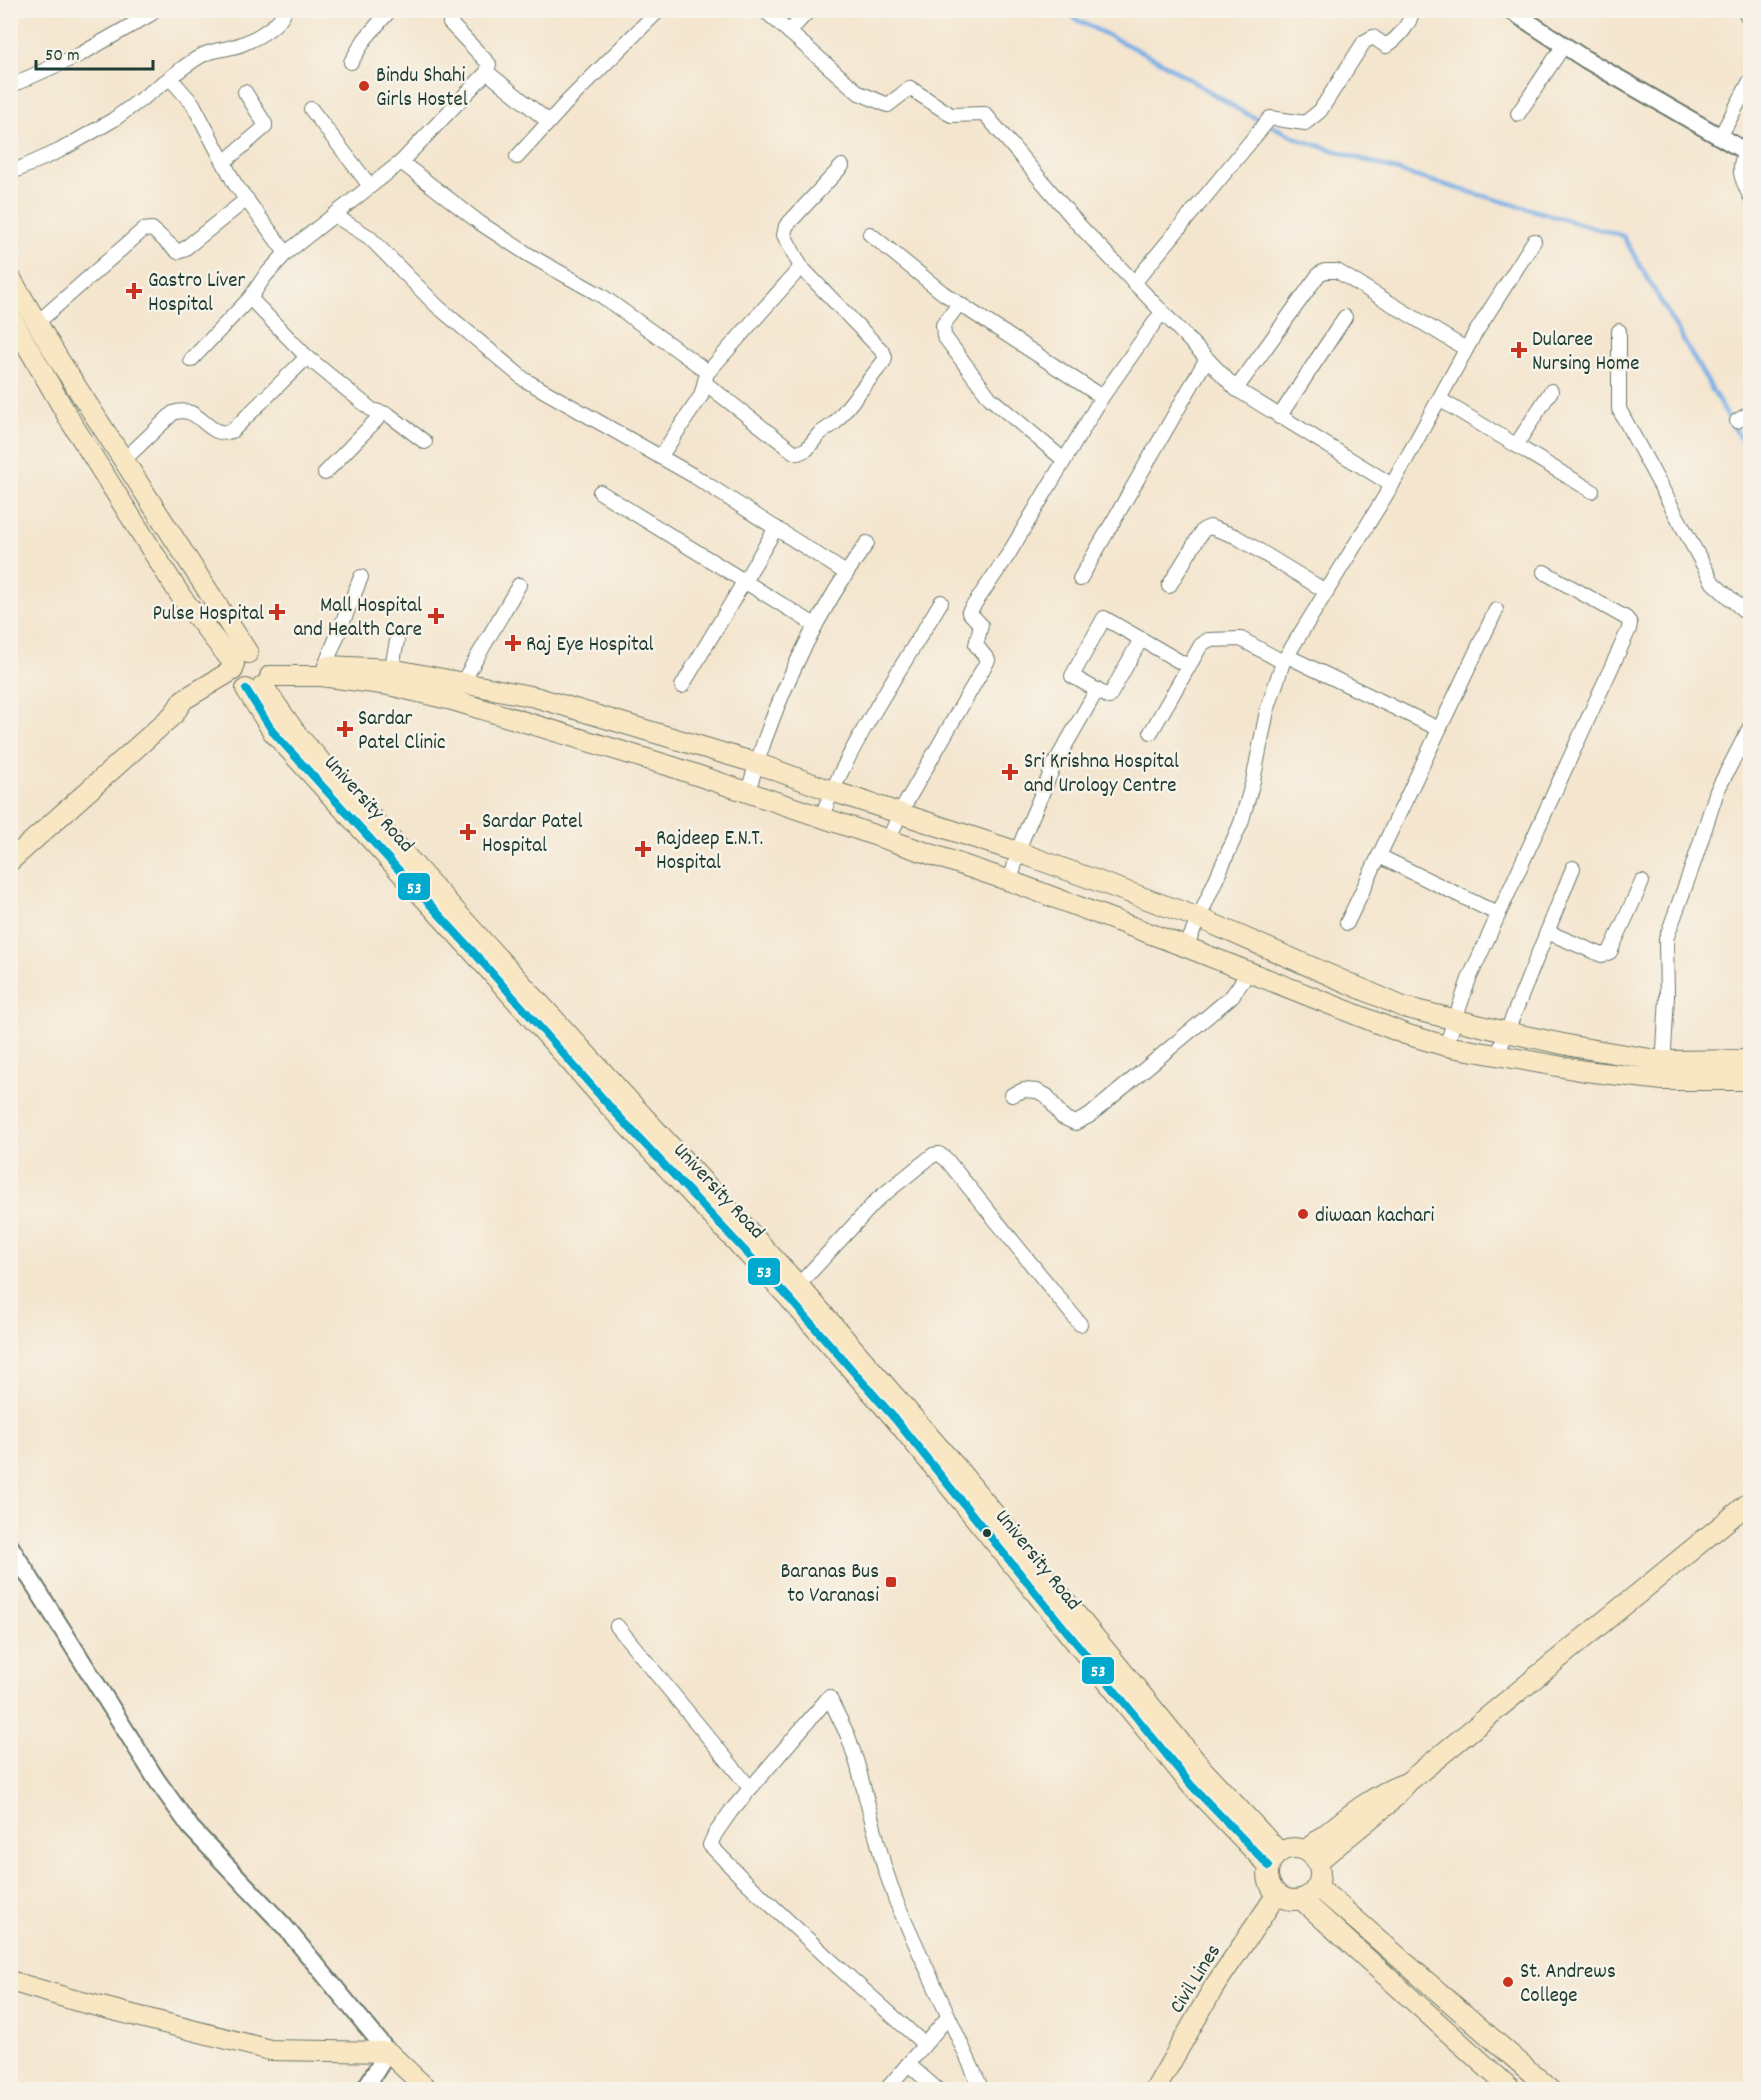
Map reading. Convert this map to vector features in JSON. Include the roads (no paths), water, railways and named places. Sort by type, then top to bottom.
[{"type":"main road","points":[[10,277],[59,360],[125,459],[250,673]]},
{"type":"main road","points":[[10,316],[71,422],[182,598],[250,673]]},
{"type":"main road","points":[[10,861],[174,714],[189,709],[250,673],[323,671],[462,683],[535,697],[756,763],[1018,852],[1199,918],[1403,1006],[1506,1032],[1577,1047],[1663,1061],[1750,1060]]},
{"type":"main road","name":"University Road","points":[[250,673],[273,732],[476,955],[611,1108],[793,1291],[1191,1785],[1274,1859]]},
{"type":"main road","points":[[390,677],[452,700],[822,816],[1010,881],[1186,946],[1405,1034],[1446,1046],[1585,1071],[1664,1080],[1750,1080]]},
{"type":"main road","points":[[1312,1856],[1388,1804],[1408,1782],[1750,1502]]},
{"type":"main road","points":[[1287,1848],[1297,1848],[1312,1856],[1320,1870],[1313,1893],[1301,1899],[1289,1900],[1277,1894],[1269,1884],[1267,1875],[1274,1859],[1287,1848]]},
{"type":"main road","points":[[1317,1886],[1551,2090]]},
{"type":"main road","name":"Civil Lines","points":[[1155,2090],[1214,1988],[1277,1894]]},
{"type":"main road","points":[[1301,1899],[1512,2090]]},
{"type":"main road","points":[[10,1981],[74,2000],[270,2050],[388,2052],[428,2090]]},
{"type":"street","points":[[10,173],[59,151],[113,120],[207,54],[241,45],[274,26],[283,17],[285,10]]},
{"type":"street","points":[[351,62],[365,39],[390,10]]},
{"type":"street","points":[[517,157],[659,10]]},
{"type":"street","points":[[764,10],[859,93],[888,105],[910,88],[951,116],[985,114],[1078,225],[1236,389],[1392,485]]},
{"type":"street","points":[[789,32],[809,10]]},
{"type":"street","points":[[1134,283],[1270,118],[1305,123],[1320,111],[1364,42],[1373,37],[1386,46],[1396,39],[1412,16],[1412,10]]},
{"type":"street","points":[[1510,10],[1564,45],[1748,153],[1739,165],[1741,178],[1750,195]]},
{"type":"street","points":[[1744,10],[1750,21]]},
{"type":"street","points":[[191,360],[250,298],[265,276],[286,253],[401,162],[487,72],[489,64],[450,23],[452,12]]},
{"type":"street","points":[[10,86],[81,54],[150,14]]},
{"type":"street","points":[[1518,114],[1564,45]]},
{"type":"street","points":[[487,72],[549,122]]},
{"type":"street","points":[[170,78],[193,104],[235,184],[286,253]]},
{"type":"street","points":[[1720,137],[1750,81]]},
{"type":"street","points":[[224,162],[266,124],[246,92]]},
{"type":"street","points":[[311,109],[370,186]]},
{"type":"street","points":[[401,162],[480,224],[602,296],[706,378],[794,453],[802,452],[819,434],[835,423],[885,357],[883,352],[801,267],[784,230],[842,166]]},
{"type":"street","points":[[38,322],[143,230],[152,229],[178,252],[247,199]]},
{"type":"street","points":[[334,214],[369,237],[437,306],[525,380],[660,457],[846,573]]},
{"type":"street","points":[[870,234],[943,293],[1102,397]]},
{"type":"street","points":[[1186,946],[1241,823],[1253,781],[1267,711],[1285,659],[1392,485],[1466,350],[1534,241]]},
{"type":"street","points":[[660,457],[701,396],[706,378],[801,267]]},
{"type":"street","points":[[1236,389],[1324,271],[1337,271],[1466,350]]},
{"type":"street","points":[[250,298],[307,357],[372,410],[389,415],[425,442]]},
{"type":"street","points":[[959,304],[943,325],[944,336],[990,398],[1064,460]]},
{"type":"street","points":[[889,839],[900,813],[988,660],[976,645],[981,625],[969,612],[1008,555],[1102,397],[1162,312]]},
{"type":"street","points":[[1279,417],[1345,317]]},
{"type":"street","points":[[1619,332],[1619,409],[1713,583],[1750,616]]},
{"type":"street","points":[[125,459],[173,413],[181,410],[188,410],[217,432],[232,431],[307,357]]},
{"type":"street","points":[[1080,579],[1206,360]]},
{"type":"street","points":[[1516,445],[1551,391]]},
{"type":"street","points":[[1439,399],[1592,491]]},
{"type":"street","points":[[326,473],[383,413]]},
{"type":"street","points":[[1737,421],[1750,413]]},
{"type":"street","points":[[600,492],[815,625]]},
{"type":"street","points":[[1168,586],[1203,530],[1210,527],[1235,536],[1327,592]]},
{"type":"street","points":[[682,686],[776,528]]},
{"type":"street","points":[[748,792],[767,729],[788,678],[815,625],[867,543]]},
{"type":"street","points":[[1446,1046],[1468,979],[1629,629],[1630,623],[1626,618],[1544,572]]},
{"type":"street","points":[[323,671],[361,577]]},
{"type":"street","points":[[452,700],[519,585]]},
{"type":"street","points":[[822,816],[832,790],[870,721],[941,602]]},
{"type":"street","points":[[1347,923],[1496,609]]},
{"type":"street","points":[[1141,639],[1109,697],[1072,676],[1104,618],[1141,639],[1189,667]]},
{"type":"street","points":[[1151,732],[1201,645],[1208,640],[1230,639],[1241,639],[1248,642],[1439,729]]},
{"type":"street","points":[[390,677],[397,641]]},
{"type":"street","points":[[1010,881],[1018,852],[1055,763],[1096,690]]},
{"type":"street","points":[[1664,1080],[1667,996],[1666,939],[1717,791],[1750,727]]},
{"type":"street","points":[[1379,856],[1498,914]]},
{"type":"street","points":[[1497,1056],[1573,868]]},
{"type":"street","points":[[1547,932],[1607,955],[1642,882]]},
{"type":"street","points":[[1012,1095],[1024,1090],[1037,1091],[1047,1096],[1062,1117],[1075,1123],[1089,1116],[1232,996],[1249,972]]},
{"type":"street","points":[[793,1291],[878,1199],[933,1155],[939,1154],[946,1159],[1080,1324]]},
{"type":"street","points":[[10,1546],[156,1779],[191,1828],[285,1927],[388,2052],[364,2090]]},
{"type":"street","points":[[617,1626],[750,1788]]},
{"type":"street","points":[[924,2044],[741,1877],[711,1845],[715,1834],[731,1811],[829,1697],[849,1736],[884,1866],[896,1901],[982,2090]]},
{"type":"street","points":[[886,2090],[948,2017]]},
{"type":"street","points":[[908,2064],[938,2090]]},
{"type":"waterway","points":[[1065,10],[1077,20],[1158,60],[1241,111],[1301,140],[1421,178],[1623,236],[1750,455]]},
{"type":"place","name":"Bindu Shahi Girls Hostel","points":[[364,86]]},
{"type":"place","name":"Gastro Liver Hospital","points":[[134,291]]},
{"type":"place","name":"Dularee Nursing Home","points":[[1519,350]]},
{"type":"place","name":"Pulse Hospital","points":[[277,612]]},
{"type":"place","name":"Mall Hospital and Health Care","points":[[436,616]]},
{"type":"place","name":"Raj Eye Hospital","points":[[513,643]]},
{"type":"place","name":"Sardar Patel Clinic","points":[[345,729]]},
{"type":"place","name":"Sri Krishna Hospital and Urology Centre","points":[[1010,772]]},
{"type":"place","name":"Sardar Patel Hospital","points":[[468,832]]},
{"type":"place","name":"Rajdeep E.N.T. Hospital","points":[[643,849]]},
{"type":"place","name":"diwaan kachari","points":[[1303,1214]]},
{"type":"place","name":"Baranas Bus to Varanasi","points":[[891,1582]]},
{"type":"place","name":"St. Andrews College","points":[[1508,1982]]}]
